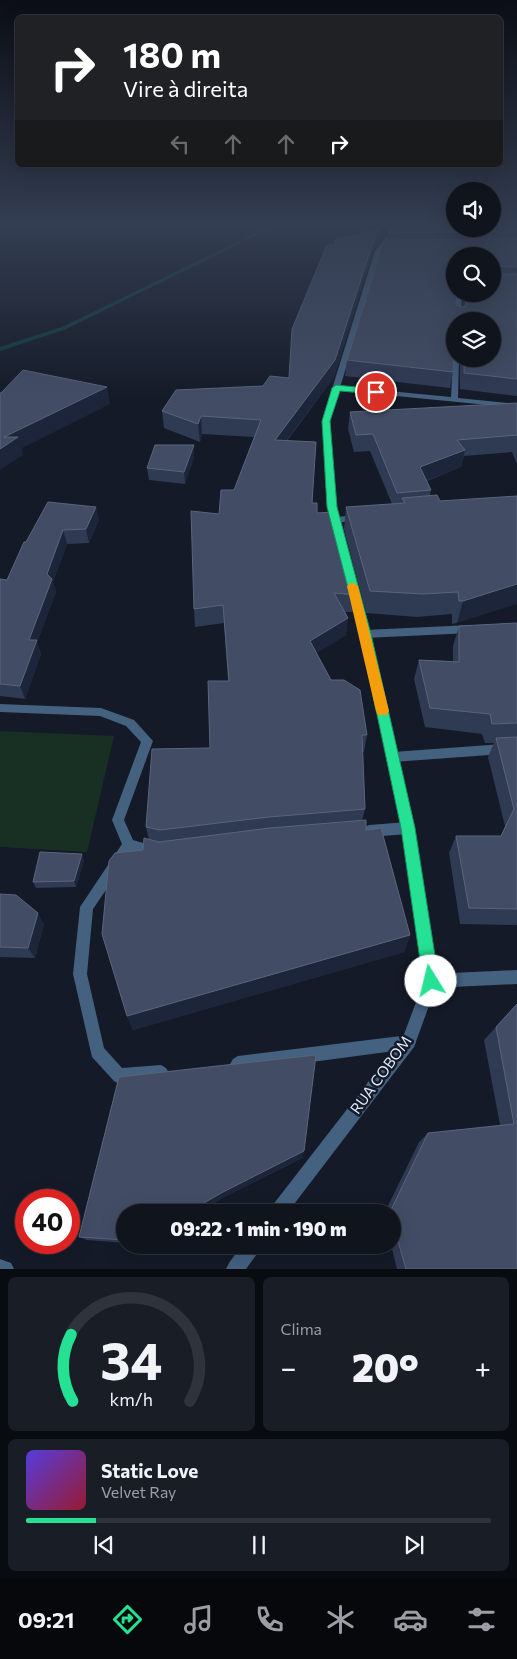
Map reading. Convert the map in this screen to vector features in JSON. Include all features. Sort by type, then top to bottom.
[{"type":"street","points":[[340,539],[335,520],[326,421],[372,282]]},
{"type":"street","points":[[454,400],[456,367]]},
{"type":"street","points":[[336,388],[517,406]]},
{"type":"street","points":[[335,520],[373,517]]},
{"type":"street","name":"RUA COBOM","points":[[284,1204],[409,1042],[431,981],[408,828],[365,634],[348,567]]},
{"type":"street","points":[[365,634],[479,628]]},
{"type":"street","points":[[0,708],[101,712],[130,723],[147,741],[118,820],[129,845]]},
{"type":"street","points":[[393,757],[517,748]]},
{"type":"street","points":[[358,832],[408,828]]},
{"type":"street","points":[[129,845],[163,854],[172,852]]},
{"type":"street","points":[[129,845],[87,907],[80,974],[97,1052],[119,1076],[178,1072]]},
{"type":"street","points":[[431,981],[517,977]]},
{"type":"street","points":[[226,1065],[409,1042]]},
{"type":"street","points":[[235,1269],[246,1254]]},
{"type":"street","points":[[0,1268],[5,1269]]},
{"type":"green space","points":[[0,731],[114,736],[87,852],[0,847]]},
{"type":"building","points":[[311,282],[360,282],[335,360],[275,440],[316,442],[312,503],[317,503],[317,513],[334,512],[355,595],[334,593],[348,618],[310,641],[331,680],[344,680],[360,690],[367,735],[362,735],[365,809],[269,817],[160,830],[146,827],[152,749],[210,748],[208,681],[229,681],[223,605],[194,609],[191,511],[219,514],[221,490],[234,490],[261,420],[201,416],[198,424],[162,411],[176,390],[263,386],[270,376],[289,378],[292,329]]},
{"type":"building","points":[[371,282],[446,282],[446,302],[456,302],[456,305],[464,307],[466,302],[501,302],[501,282],[517,282],[517,379],[464,373],[464,367],[501,367],[501,312],[446,312],[446,367],[453,367],[453,372],[347,360]]},
{"type":"building","points":[[23,370],[107,387],[4,437],[18,437],[0,449],[0,393]]},
{"type":"building","points":[[517,403],[517,435],[457,440],[465,450],[420,467],[431,490],[397,493],[373,434],[356,435],[350,412]]},
{"type":"building","points":[[155,445],[194,445],[184,472],[147,468]]},
{"type":"building","points":[[437,495],[440,501],[517,496],[517,584],[463,601],[459,601],[458,592],[423,594],[370,591],[346,507],[405,503],[402,498]]},
{"type":"building","points":[[48,502],[96,507],[86,529],[63,530],[47,574],[52,579],[29,640],[37,640],[20,686],[0,684],[0,579],[7,580],[24,542],[26,542]]},
{"type":"building","points":[[517,623],[517,723],[492,724],[490,714],[430,708],[419,660],[459,662],[459,626]]},
{"type":"building","points":[[517,737],[517,909],[469,908],[456,836],[501,836],[514,809],[496,738]]},
{"type":"building","points":[[366,820],[366,830],[381,828],[410,935],[127,1016],[102,934],[109,861],[115,853],[143,850],[144,838],[159,842],[270,828]]},
{"type":"building","points":[[40,852],[82,854],[74,881],[33,882]]},
{"type":"building","points":[[0,894],[16,895],[38,913],[28,948],[0,947]]},
{"type":"building","points":[[517,1004],[517,1269],[406,1269],[401,1252],[401,1204],[394,1204],[428,1133],[514,1124],[496,1027]]},
{"type":"building","points":[[316,1055],[304,1151],[202,1204],[116,1204],[116,1239],[80,1237],[119,1077]]},
{"type":"waterway","points":[[0,349],[64,328],[158,282]]},
{"type":"slow traffic","points":[[352,586],[382,711]]},
{"type":"route","points":[[376,392],[336,388],[326,421],[332,507],[365,634],[408,828],[431,981]]}]
